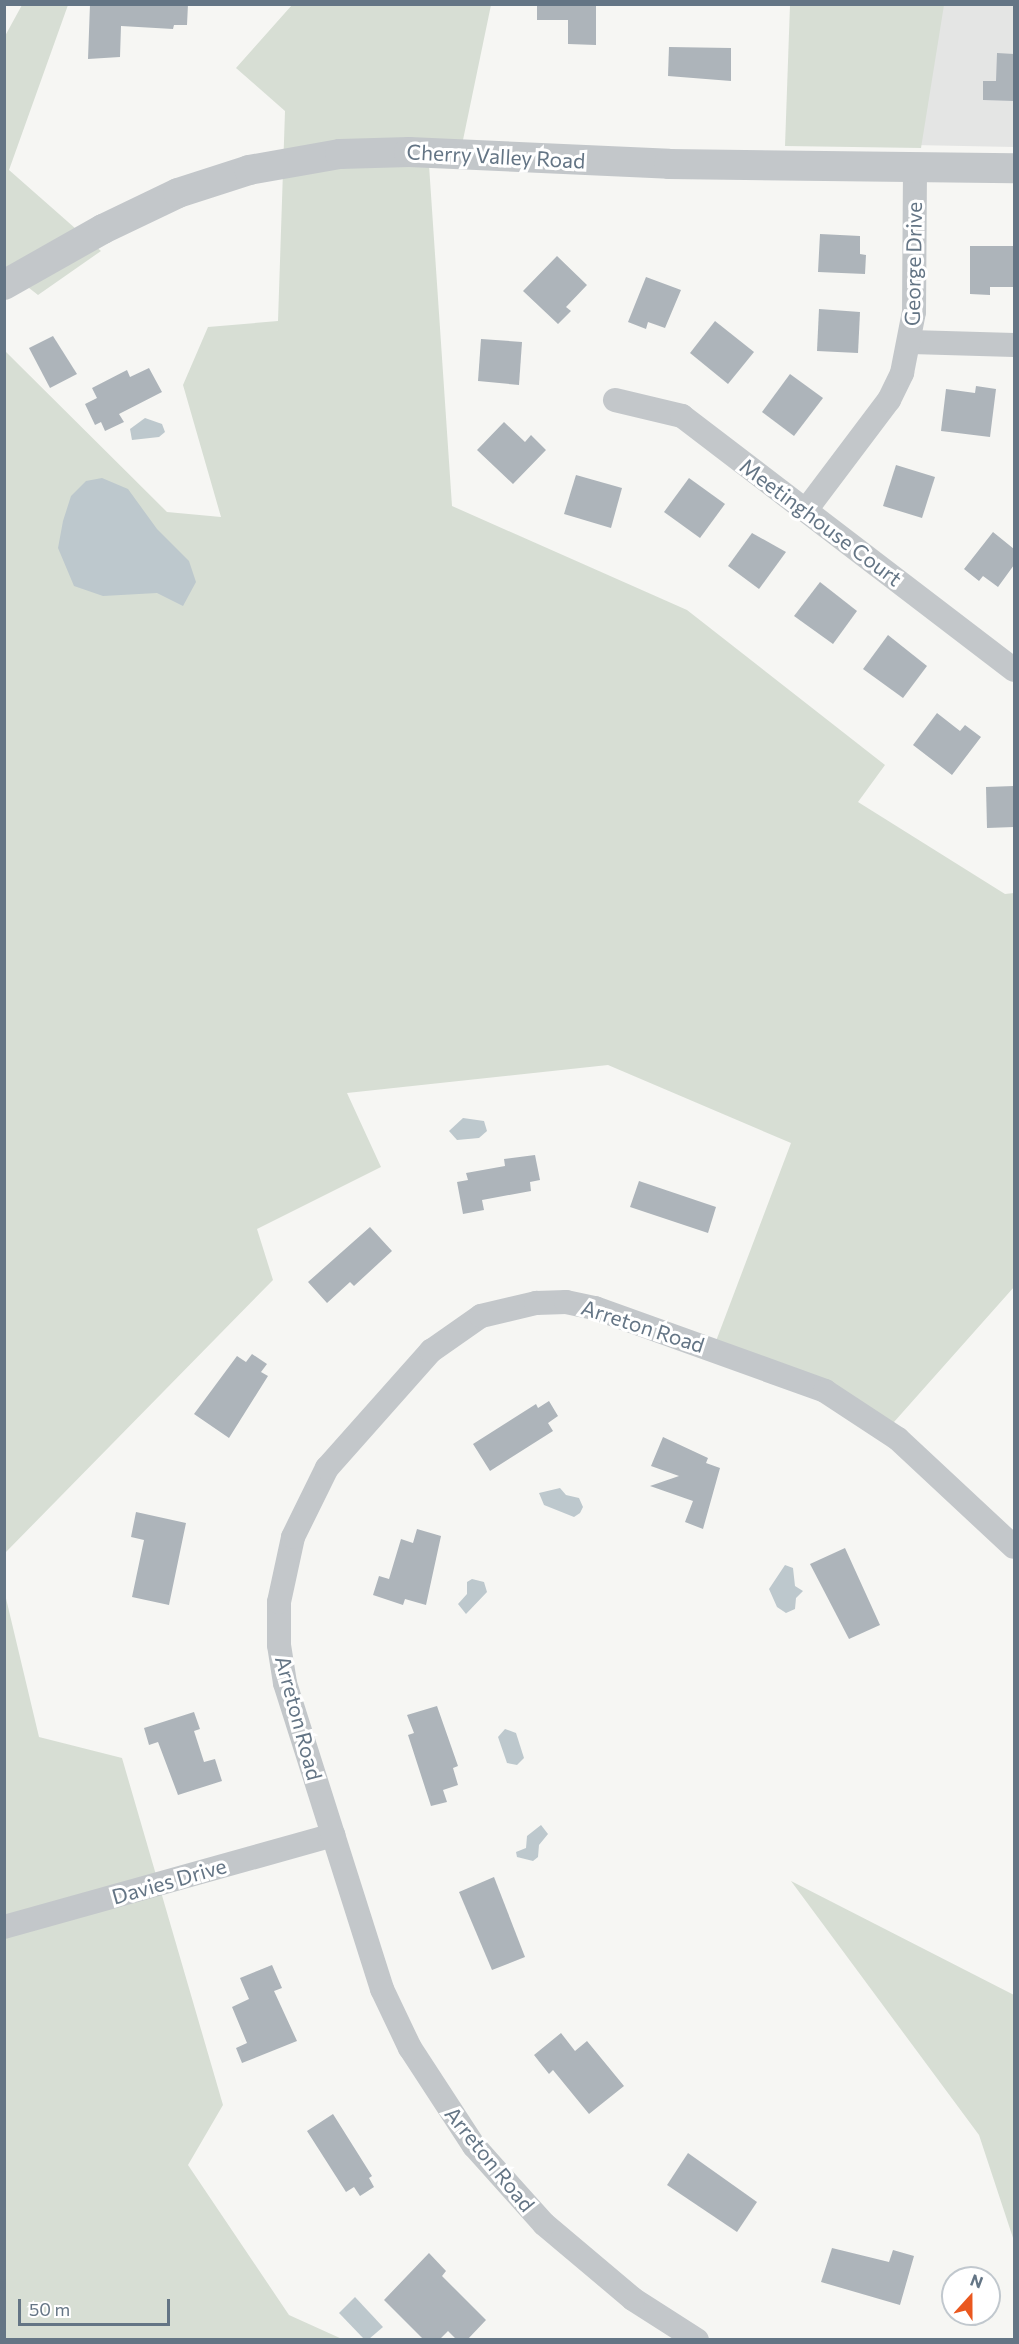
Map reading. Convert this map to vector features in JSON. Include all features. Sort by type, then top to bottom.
[{"type":"street","name":"Cherry Valley Road","points":[[4,285],[103,229],[178,193],[249,170],[340,154],[409,152],[658,163],[1014,168]]},
{"type":"street","name":"George Drive","points":[[806,510],[889,400],[911,342],[915,166]]},
{"type":"street","points":[[911,342],[1014,345]]},
{"type":"street","name":"Meetinghouse Court","points":[[615,400],[682,416],[1014,670]]},
{"type":"street","name":"Arreton Road","points":[[697,2340],[592,2267],[544,2224],[474,2146],[410,2048],[382,1989],[287,1692],[279,1645],[279,1602],[293,1537],[327,1468],[430,1351],[482,1316],[536,1303],[595,1308],[788,1375],[846,1403],[898,1439],[1014,1547]]},
{"type":"street","name":"Davies Drive","points":[[4,1927],[333,1835]]},
{"type":"shaded area","points":[[22,5],[68,5],[9,170],[101,251],[38,295],[5,269],[5,36]]},
{"type":"shaded area","points":[[292,5],[491,5],[458,164],[429,165],[452,506],[687,610],[885,765],[858,802],[1005,894],[1014,893],[1014,1287],[886,1431],[713,1349],[791,1143],[608,1065],[347,1093],[381,1167],[257,1229],[273,1280],[5,1553],[4,350],[167,512],[221,517],[183,385],[208,327],[278,321],[285,111],[236,68]]},
{"type":"shaded area","points":[[790,5],[944,5],[921,148],[785,146]]},
{"type":"shaded area","points":[[914,5],[1014,5],[1014,147],[913,145]]},
{"type":"shaded area","points":[[145,418],[162,424],[165,432],[159,437],[132,440],[130,429]]},
{"type":"shaded area","points":[[102,478],[128,489],[157,529],[189,561],[196,582],[183,606],[157,593],[103,596],[74,586],[58,548],[63,521],[71,496],[86,481]]},
{"type":"shaded area","points":[[463,1118],[484,1121],[487,1131],[479,1138],[457,1140],[449,1131]]},
{"type":"shaded area","points":[[560,1488],[566,1495],[579,1498],[583,1507],[574,1517],[544,1505],[539,1493]]},
{"type":"shaded area","points":[[785,1565],[793,1568],[795,1586],[803,1591],[796,1598],[795,1609],[786,1613],[777,1607],[769,1589]]},
{"type":"shaded area","points":[[472,1579],[484,1582],[487,1592],[466,1614],[458,1604],[467,1594],[467,1582]]},
{"type":"shaded area","points":[[4,1590],[39,1737],[122,1758],[223,2105],[188,2165],[289,2315],[342,2339],[5,2339]]},
{"type":"shaded area","points":[[505,1729],[516,1733],[524,1758],[517,1765],[507,1763],[498,1737]]},
{"type":"shaded area","points":[[541,1825],[548,1834],[539,1845],[538,1857],[533,1861],[517,1857],[516,1852],[526,1848],[527,1836]]},
{"type":"shaded area","points":[[791,1881],[1014,1995],[1014,2241],[979,2135]]},
{"type":"shaded area","points":[[355,2297],[383,2327],[369,2339],[364,2339],[339,2313]]},
{"type":"building","points":[[90,4],[188,4],[187,25],[174,25],[173,29],[121,26],[120,57],[88,59]]},
{"type":"building","points":[[537,4],[596,4],[596,45],[568,44],[568,20],[537,20]]},
{"type":"building","points":[[669,47],[731,48],[731,81],[668,76]]},
{"type":"building","points":[[997,53],[1014,54],[1014,101],[983,100],[983,81],[996,81]]},
{"type":"building","points":[[820,234],[860,236],[860,254],[866,255],[865,274],[818,272]]},
{"type":"building","points":[[970,246],[1014,246],[1014,287],[990,287],[990,295],[970,294]]},
{"type":"building","points":[[557,256],[587,285],[566,307],[571,311],[558,324],[523,291]]},
{"type":"building","points":[[646,277],[681,290],[665,328],[648,322],[646,329],[628,322]]},
{"type":"building","points":[[819,309],[860,312],[858,353],[817,351]]},
{"type":"building","points":[[715,321],[754,352],[728,384],[690,353]]},
{"type":"building","points":[[53,336],[77,374],[50,388],[29,348]]},
{"type":"building","points":[[481,339],[522,342],[519,385],[478,381]]},
{"type":"building","points":[[149,368],[162,392],[119,414],[124,422],[105,431],[101,422],[95,425],[85,404],[97,398],[92,388],[127,370],[130,377]]},
{"type":"building","points":[[790,374],[823,398],[794,436],[762,412]]},
{"type":"building","points":[[976,386],[996,389],[990,437],[941,431],[946,389],[975,393]]},
{"type":"building","points":[[504,422],[525,442],[531,435],[546,450],[513,484],[477,450]]},
{"type":"building","points":[[896,465],[935,477],[922,518],[883,506]]},
{"type":"building","points":[[576,475],[622,488],[611,528],[564,514]]},
{"type":"building","points":[[689,478],[725,504],[700,538],[664,512]]},
{"type":"building","points":[[993,532],[1014,549],[1014,565],[998,587],[983,576],[979,581],[964,569]]},
{"type":"building","points":[[752,533],[786,552],[759,589],[728,566]]},
{"type":"building","points":[[820,582],[857,611],[833,644],[794,616]]},
{"type":"building","points":[[888,635],[927,666],[903,698],[863,669]]},
{"type":"building","points":[[937,713],[960,731],[965,725],[981,737],[952,775],[913,745]]},
{"type":"building","points":[[1014,786],[1014,827],[987,828],[986,787]]},
{"type":"building","points":[[535,1155],[540,1180],[530,1182],[531,1191],[482,1200],[484,1210],[463,1214],[457,1182],[468,1180],[466,1173],[505,1166],[504,1159]]},
{"type":"building","points":[[639,1181],[716,1207],[708,1233],[630,1207]]},
{"type":"building","points":[[370,1227],[392,1251],[354,1286],[350,1282],[327,1303],[308,1282]]},
{"type":"building","points":[[252,1354],[267,1364],[261,1372],[268,1376],[229,1438],[194,1414],[237,1356],[246,1362]]},
{"type":"building","points":[[549,1401],[558,1416],[548,1423],[553,1431],[490,1471],[473,1444],[536,1404],[538,1408]]},
{"type":"building","points":[[663,1437],[708,1458],[706,1463],[720,1468],[703,1529],[685,1522],[693,1501],[650,1486],[679,1476],[651,1466]]},
{"type":"building","points":[[136,1512],[186,1523],[169,1605],[132,1597],[144,1540],[131,1537]]},
{"type":"building","points":[[417,1529],[441,1536],[426,1605],[405,1599],[403,1605],[373,1595],[379,1576],[389,1579],[401,1539],[413,1543]]},
{"type":"building","points":[[845,1548],[880,1625],[849,1639],[810,1564]]},
{"type":"building","points":[[437,1706],[458,1766],[453,1768],[458,1785],[443,1790],[447,1802],[431,1806],[408,1735],[414,1733],[407,1715]]},
{"type":"building","points":[[194,1712],[200,1729],[194,1731],[204,1762],[215,1759],[222,1781],[178,1795],[158,1742],[149,1745],[144,1728]]},
{"type":"building","points":[[494,1877],[525,1957],[492,1970],[459,1892]]},
{"type":"building","points":[[272,1965],[282,1988],[274,1991],[297,2041],[242,2063],[236,2048],[247,2043],[232,2007],[249,1999],[240,1978]]},
{"type":"building","points":[[561,2033],[575,2051],[587,2041],[624,2086],[589,2114],[553,2070],[549,2074],[534,2055]]},
{"type":"building","points":[[333,2114],[372,2176],[369,2178],[374,2187],[360,2196],[354,2187],[346,2192],[307,2131]]},
{"type":"building","points":[[688,2153],[757,2202],[737,2232],[667,2185]]},
{"type":"building","points":[[832,2248],[889,2262],[893,2250],[914,2256],[900,2305],[821,2282]]},
{"type":"building","points":[[429,2253],[446,2271],[442,2276],[486,2320],[467,2340],[457,2340],[448,2331],[439,2340],[424,2340],[384,2300]]}]
